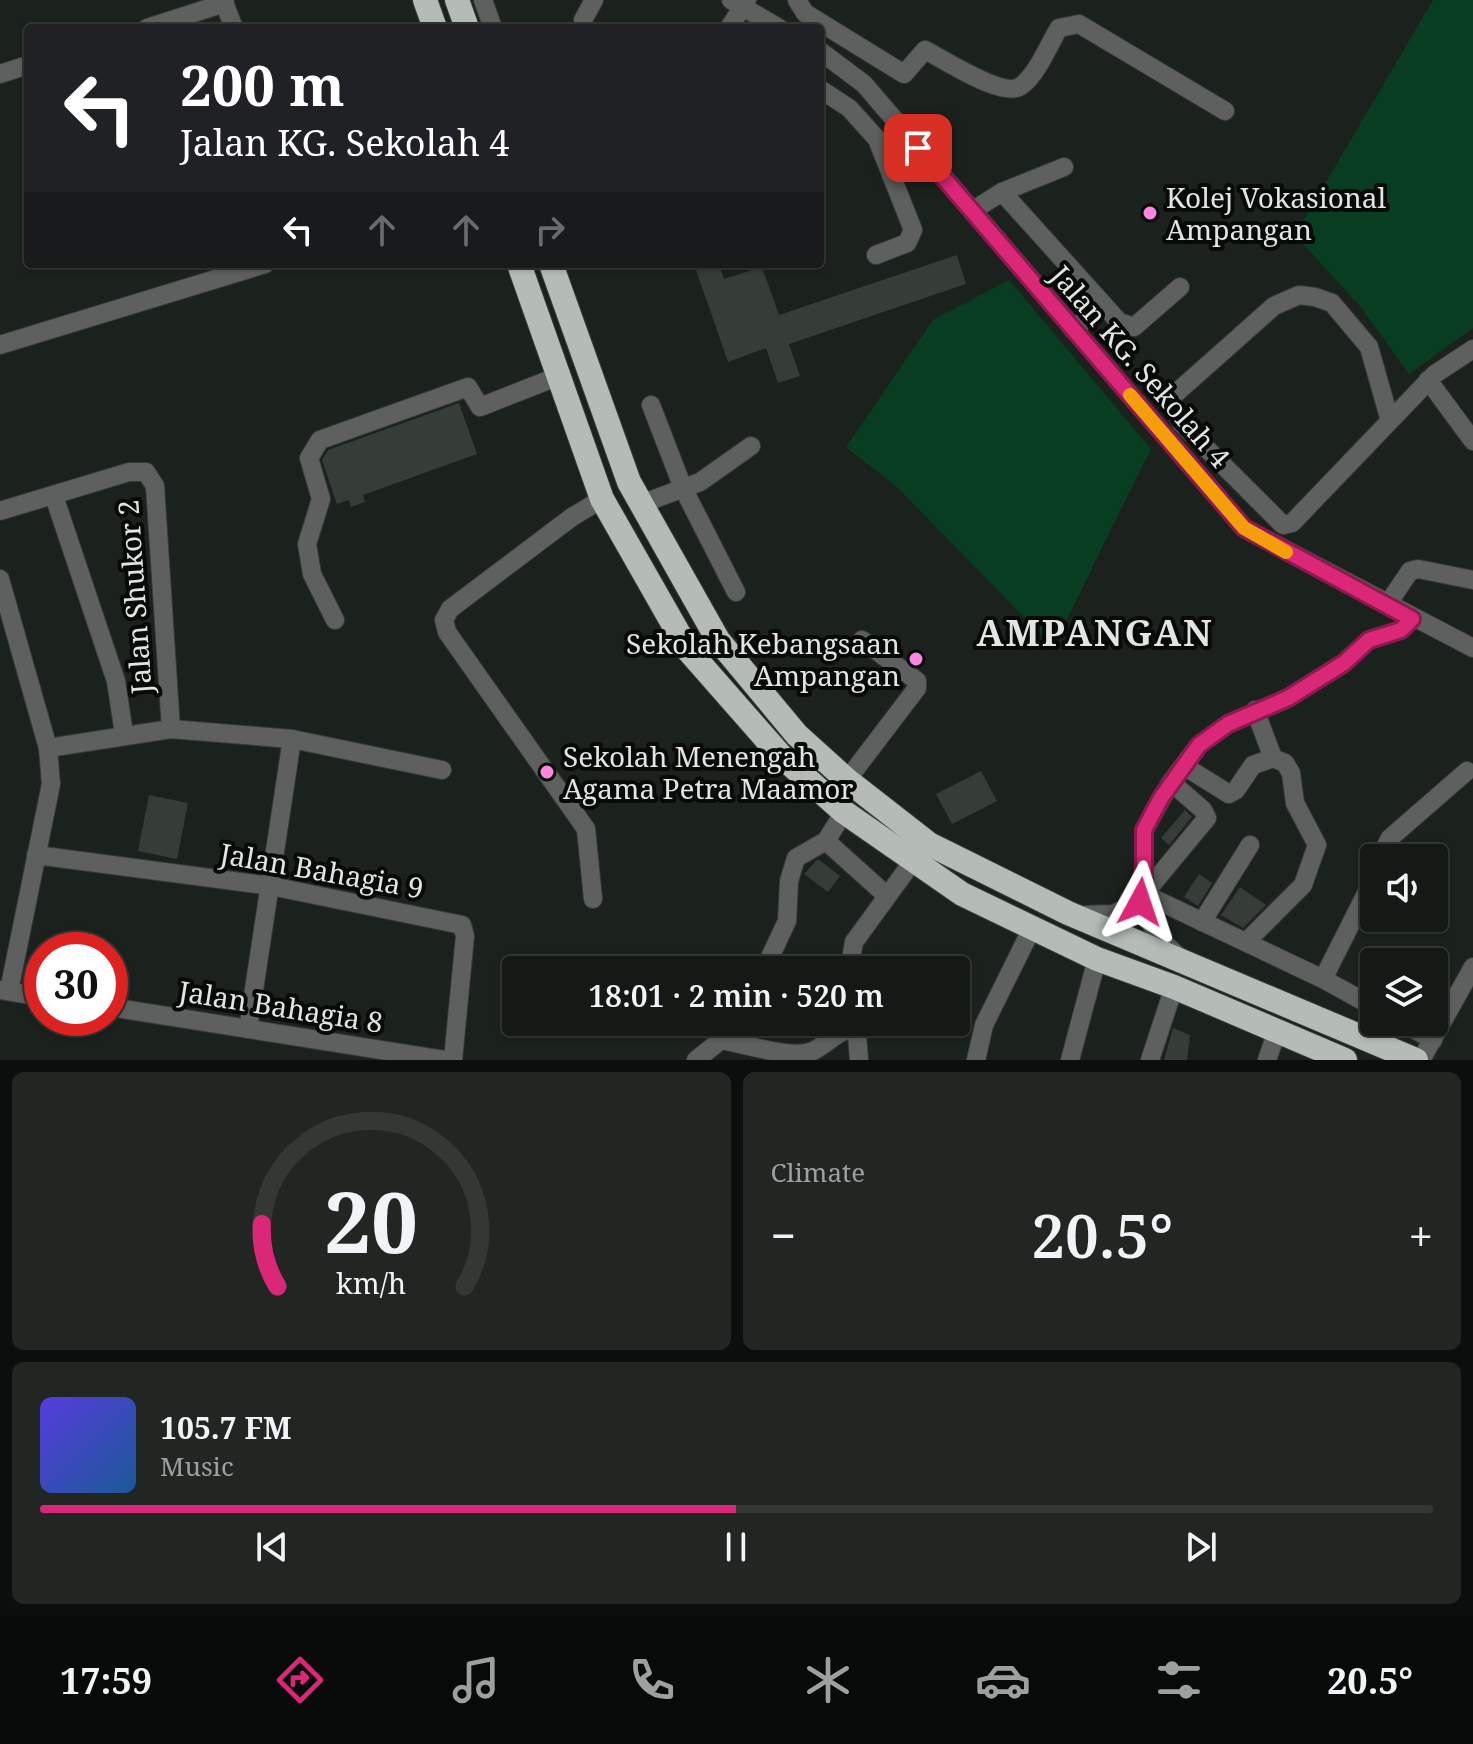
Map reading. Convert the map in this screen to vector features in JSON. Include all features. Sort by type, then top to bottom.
[{"type":"highway","points":[[425,0],[434,24]]},
{"type":"highway","points":[[457,0],[466,24]]},
{"type":"highway","points":[[520,268],[602,499],[688,650],[781,756],[844,812],[962,894],[1097,959],[1174,987],[1345,1060]]},
{"type":"highway","points":[[552,268],[629,482],[718,640],[797,735],[847,780],[929,844],[1068,913],[1418,1060]]},
{"type":"street","points":[[483,0],[492,24]]},
{"type":"street","points":[[583,20],[594,0]]},
{"type":"street","points":[[797,0],[805,13],[823,24]]},
{"type":"street","points":[[159,24],[224,2],[232,24]]},
{"type":"street","points":[[731,24],[740,2],[773,24]]},
{"type":"street","points":[[824,25],[904,74],[925,50],[1003,90],[1018,88],[1029,79],[1059,28],[1079,24],[1225,111]]},
{"type":"street","name":"Jalan KG. Sekolah 4","points":[[824,54],[864,84],[1244,528],[1412,619],[1473,648]]},
{"type":"street","points":[[824,92],[849,108],[877,139],[913,230],[907,243],[876,255]]},
{"type":"street","points":[[972,211],[1002,192],[1064,167]]},
{"type":"street","points":[[1002,192],[1119,322],[1134,327],[1180,287]]},
{"type":"street","points":[[0,345],[252,268]]},
{"type":"street","points":[[1390,421],[1369,347],[1332,303],[1299,295],[1274,306],[1175,394],[1171,404],[1182,424],[1283,525],[1292,523],[1390,421],[1428,380],[1473,349]]},
{"type":"street","points":[[1073,330],[1103,304]]},
{"type":"street","points":[[335,620],[312,574],[307,544],[321,499],[309,458],[320,440],[468,387],[480,407],[559,376]]},
{"type":"street","points":[[1428,380],[1473,441]]},
{"type":"street","points":[[651,405],[683,488],[736,592]]},
{"type":"street","points":[[641,504],[700,482],[751,446]]},
{"type":"street","name":"Jalan Shukor 2","points":[[0,511],[129,472],[146,472],[155,486],[171,729]]},
{"type":"street","points":[[54,496],[116,681],[124,734]]},
{"type":"street","points":[[593,899],[586,829],[447,632],[444,620],[450,609],[572,517],[602,499]]},
{"type":"street","points":[[1387,605],[1410,571],[1418,569],[1473,580]]},
{"type":"street","points":[[0,579],[48,748],[51,784],[4,991],[24,994]]},
{"type":"street","points":[[1185,961],[1159,939],[1142,898],[1144,830],[1171,782],[1199,745],[1255,710],[1288,698],[1344,663],[1369,640],[1401,630],[1412,619]]},
{"type":"street","points":[[847,780],[917,688],[917,681],[862,640]]},
{"type":"street","points":[[1255,710],[1273,758]]},
{"type":"street","points":[[48,748],[171,729],[292,739],[442,770]]},
{"type":"street","points":[[248,1029],[292,739]]},
{"type":"street","points":[[1184,766],[1229,794],[1236,790],[1253,765],[1273,758],[1285,763],[1291,773],[1295,803],[1317,845],[1303,885],[1246,942]]},
{"type":"street","points":[[1387,844],[1390,838],[1467,771]]},
{"type":"street","points":[[1068,913],[1096,918],[1142,898],[1207,818],[1203,810],[1171,782]]},
{"type":"street","points":[[771,956],[787,921],[789,881],[796,858],[826,841],[844,812]]},
{"type":"street","points":[[826,841],[886,895]]},
{"type":"street","points":[[1202,922],[1250,845]]},
{"type":"street","name":"Jalan Bahagia 9","points":[[36,855],[271,886],[462,925],[465,936],[453,1060]]},
{"type":"street","points":[[852,956],[854,942],[913,861]]},
{"type":"street","points":[[1142,898],[1246,942],[1360,999]]},
{"type":"street","points":[[1323,979],[1360,906]]},
{"type":"street","points":[[976,1060],[984,1025],[1032,928]]},
{"type":"street","points":[[1070,1060],[1097,959]]},
{"type":"street","points":[[1418,1060],[1433,1040],[1473,967]]},
{"type":"street","points":[[1150,1060],[1174,987]]},
{"type":"street","name":"Jalan Bahagia 8","points":[[128,1010],[444,1060]]},
{"type":"street","points":[[1267,1060],[1277,1031]]},
{"type":"street","points":[[696,1060],[723,1036]]},
{"type":"street","points":[[721,1040],[794,1057],[813,1051],[836,1036]]},
{"type":"street","points":[[858,1036],[859,1060]]},
{"type":"street","points":[[1426,1036],[1433,1040]]},
{"type":"green space","points":[[1433,0],[1473,0],[1473,328],[1409,374],[1360,306],[1295,235]]},
{"type":"green space","points":[[1009,280],[1151,449],[1053,647],[897,487],[846,447],[933,320]]},
{"type":"building","points":[[957,255],[966,284],[789,344],[800,376],[778,383],[766,348],[728,362],[695,268],[720,268],[724,279],[762,268],[779,315]]},
{"type":"building","points":[[459,403],[477,454],[363,495],[365,502],[351,507],[349,500],[337,504],[322,460],[328,450]]},
{"type":"building","points":[[981,771],[997,801],[952,824],[936,794]]},
{"type":"building","points":[[149,795],[188,803],[177,859],[138,851]]},
{"type":"building","points":[[1185,810],[1192,817],[1169,845],[1161,838]]},
{"type":"building","points":[[818,859],[840,876],[828,892],[804,874]]},
{"type":"building","points":[[1199,874],[1212,883],[1198,906],[1184,897]]},
{"type":"building","points":[[1240,887],[1266,905],[1243,928],[1221,915]]},
{"type":"building","points":[[1173,1028],[1190,1035],[1187,1060],[1164,1060]]},
{"type":"slow traffic","points":[[1130,395],[1244,528],[1286,552]]},
{"type":"place","name":"Kolej Vokasional Ampangan","points":[[1150,213]]},
{"type":"place","name":"Sekolah Kebangsaan Ampangan","points":[[916,659]]},
{"type":"place","name":"Sekolah Menengah Agama Petra Maamor","points":[[547,772]]},
{"type":"district","name":"AMPANGAN","points":[[1095,632]]},
{"type":"route","points":[[918,148],[1244,528],[1412,619],[1401,630],[1369,640],[1344,663],[1288,698],[1228,724],[1199,745],[1171,782],[1144,830],[1144,894],[1140,902]]}]
